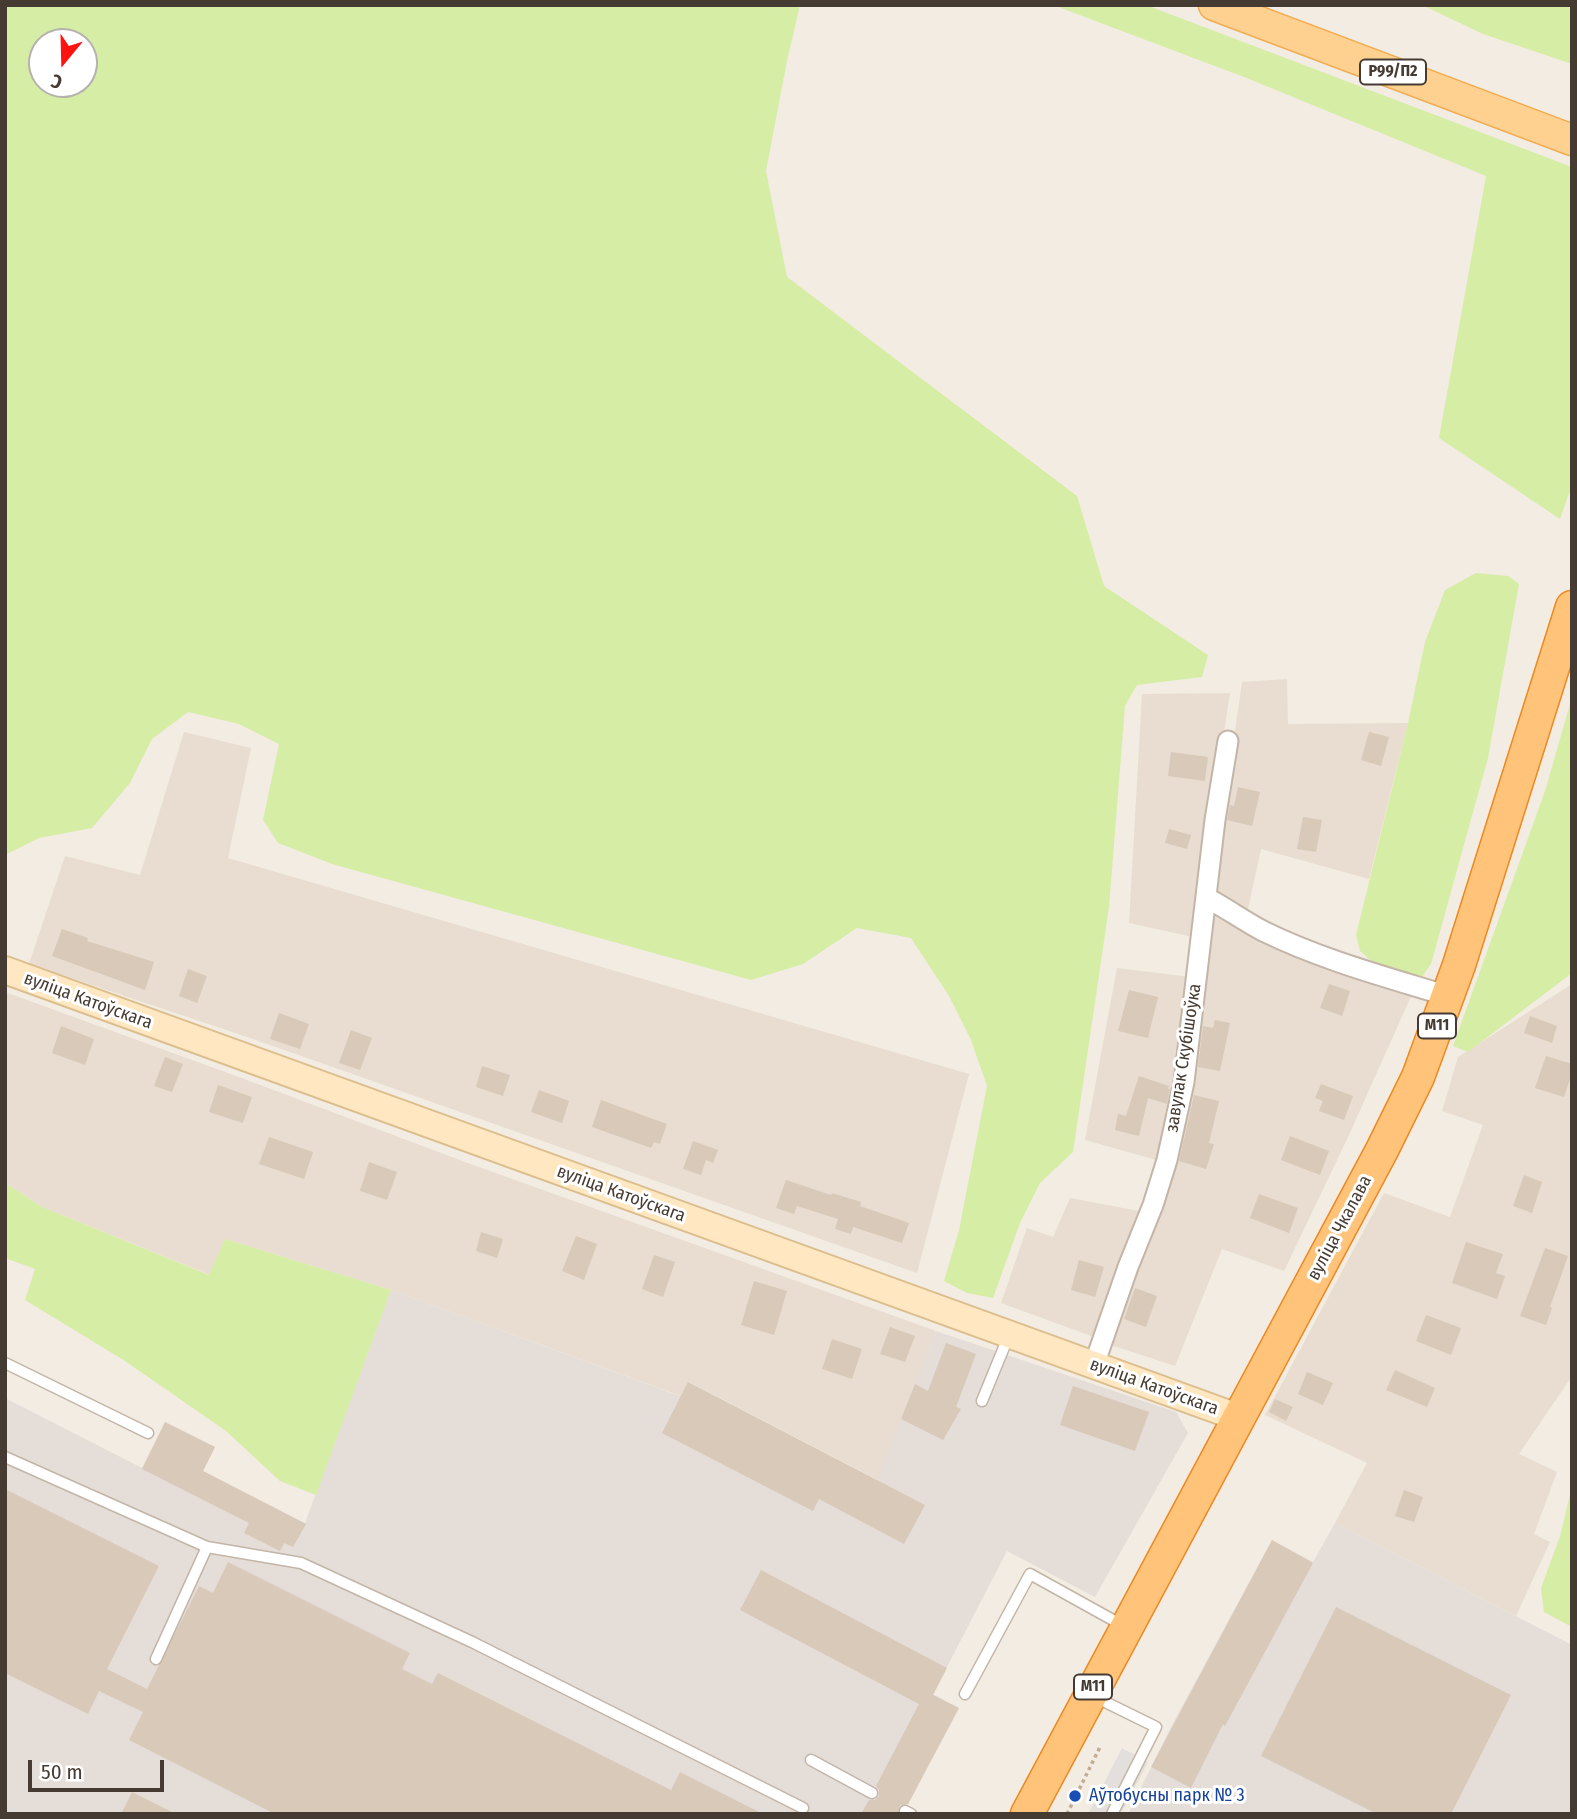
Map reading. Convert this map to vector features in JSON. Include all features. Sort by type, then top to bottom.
[{"type":"highway","name":"вуліца Чкалава","points":[[1027,1814],[1382,1150],[1418,1077],[1480,900],[1572,607]]},
{"type":"main road","name":"Р99/П2","points":[[1214,5],[1572,140]]},
{"type":"main road","name":"вуліца Катоўскага","points":[[5,970],[1237,1417]]},
{"type":"street","name":"завулак Скубішоўка","points":[[1094,1365],[1153,1205],[1167,1160],[1184,1082],[1215,820],[1228,741]]},
{"type":"street","points":[[1207,898],[1261,930],[1300,947],[1364,971],[1448,996]]},
{"type":"lane","points":[[982,1401],[1009,1335]]},
{"type":"lane","points":[[5,1363],[148,1433]]},
{"type":"lane","points":[[5,1457],[206,1547],[301,1563],[472,1642],[803,1808]]},
{"type":"lane","points":[[156,1659],[206,1547]]},
{"type":"lane","points":[[965,1694],[1030,1574],[1126,1627]]},
{"type":"lane","points":[[1089,1695],[1156,1727],[1112,1814]]},
{"type":"lane","points":[[811,1760],[872,1793]]},
{"type":"path","points":[[1067,1814],[1100,1748]]},
{"type":"shaded area","points":[[1287,679],[1288,724],[1408,723],[1369,879],[1261,849],[1248,909],[1212,893],[1242,682]]},
{"type":"shaded area","points":[[1230,693],[1193,937],[1129,923],[1142,694]]},
{"type":"shaded area","points":[[184,732],[251,748],[228,858],[969,1074],[917,1273],[256,1040],[29,964],[65,856],[140,875]]},
{"type":"shaded area","points":[[1213,915],[1255,939],[1412,994],[1284,1271],[1222,1249],[1175,1366],[1108,1344],[1160,1203]]},
{"type":"shaded area","points":[[1117,968],[1191,977],[1178,1074],[1160,1161],[1085,1140]]},
{"type":"shaded area","points":[[1572,984],[1572,1376],[1519,1454],[1557,1472],[1534,1534],[1550,1542],[1516,1616],[1335,1523],[1367,1463],[1265,1415],[1384,1193],[1450,1217],[1483,1125],[1442,1111],[1458,1057]]},
{"type":"shaded area","points":[[5,992],[465,1162],[936,1331],[878,1480],[689,1382],[681,1396],[391,1290],[225,1239],[210,1275],[42,1207],[5,1183]]},
{"type":"shaded area","points":[[1070,1198],[1139,1211],[1094,1337],[1001,1303],[1027,1228],[1053,1237]]},
{"type":"shaded area","points":[[391,1290],[680,1396],[688,1382],[877,1480],[936,1331],[1176,1412],[1188,1433],[1095,1597],[1007,1551],[933,1694],[959,1708],[903,1814],[5,1814],[5,1398],[142,1468],[165,1422],[215,1447],[203,1471],[305,1523]]},
{"type":"shaded area","points":[[1335,1523],[1572,1645],[1572,1814],[1128,1814],[1172,1725],[1272,1540],[1313,1562]]},
{"type":"shaded area","points":[[1122,1748],[1148,1762],[1121,1814],[1088,1814]]},
{"type":"green space","points":[[5,5],[800,5],[766,171],[787,277],[1077,496],[1104,586],[1208,655],[1202,677],[1137,685],[1125,706],[1109,907],[1073,1152],[1040,1183],[1020,1223],[993,1298],[967,1293],[944,1281],[959,1230],[987,1086],[971,1040],[949,996],[911,938],[857,928],[803,964],[751,980],[332,864],[278,843],[263,820],[279,744],[239,724],[188,712],[152,739],[130,783],[92,828],[39,838],[5,855]]},
{"type":"green space","points":[[1053,5],[1146,5],[1572,167],[1572,485],[1560,519],[1439,438],[1486,176],[1244,77]]},
{"type":"green space","points":[[1422,5],[1572,5],[1572,64],[1483,34]]},
{"type":"green space","points":[[1476,573],[1508,576],[1519,584],[1488,758],[1431,964],[1422,977],[1376,965],[1360,951],[1356,935],[1425,642],[1445,590]]},
{"type":"green space","points":[[1572,697],[1572,973],[1468,1052],[1453,1046],[1545,791]]},
{"type":"green space","points":[[5,1183],[42,1207],[209,1275],[225,1239],[391,1290],[316,1495],[280,1481],[226,1431],[125,1361],[25,1300],[35,1269],[5,1258]]},
{"type":"green space","points":[[1572,1486],[1572,1627],[1544,1612],[1541,1588],[1560,1536]]},
{"type":"building","points":[[1369,732],[1389,737],[1381,766],[1361,760]]},
{"type":"building","points":[[1171,752],[1208,757],[1205,781],[1168,776]]},
{"type":"building","points":[[1238,787],[1260,792],[1252,826],[1227,820],[1230,805],[1234,806]]},
{"type":"building","points":[[1303,817],[1322,820],[1316,852],[1297,849]]},
{"type":"building","points":[[1169,829],[1191,835],[1187,849],[1165,843]]},
{"type":"building","points":[[62,929],[88,938],[87,941],[154,962],[145,990],[52,956]]},
{"type":"building","points":[[188,969],[207,976],[197,1003],[179,996]]},
{"type":"building","points":[[1329,984],[1350,991],[1342,1016],[1320,1008]]},
{"type":"building","points":[[1129,990],[1158,997],[1148,1038],[1118,1031]]},
{"type":"building","points":[[279,1013],[309,1024],[300,1049],[270,1039]]},
{"type":"building","points":[[1530,1016],[1557,1026],[1552,1043],[1524,1033]]},
{"type":"building","points":[[1215,1020],[1230,1023],[1220,1071],[1198,1067],[1203,1026],[1213,1028]]},
{"type":"building","points":[[61,1026],[94,1039],[85,1065],[52,1053]]},
{"type":"building","points":[[351,1030],[372,1038],[360,1070],[339,1063]]},
{"type":"building","points":[[1546,1056],[1572,1064],[1572,1073],[1564,1097],[1535,1088]]},
{"type":"building","points":[[165,1057],[183,1064],[172,1092],[154,1086]]},
{"type":"building","points":[[482,1066],[510,1075],[503,1096],[476,1087]]},
{"type":"building","points":[[1139,1076],[1169,1086],[1170,1089],[1167,1104],[1148,1098],[1139,1136],[1115,1130],[1118,1114],[1126,1116]]},
{"type":"building","points":[[1321,1084],[1353,1096],[1344,1120],[1319,1111],[1323,1101],[1315,1098]]},
{"type":"building","points":[[218,1085],[252,1097],[243,1123],[209,1112]]},
{"type":"building","points":[[539,1090],[569,1101],[562,1123],[531,1112]]},
{"type":"building","points":[[1194,1095],[1219,1101],[1209,1143],[1214,1144],[1206,1169],[1179,1161]]},
{"type":"building","points":[[601,1100],[667,1124],[660,1144],[654,1142],[651,1148],[592,1127]]},
{"type":"building","points":[[1290,1136],[1329,1151],[1320,1175],[1281,1160]]},
{"type":"building","points":[[269,1137],[313,1152],[304,1179],[259,1164]]},
{"type":"building","points":[[693,1141],[718,1150],[713,1163],[706,1160],[701,1175],[683,1169]]},
{"type":"building","points":[[369,1162],[397,1172],[387,1200],[360,1191]]},
{"type":"building","points":[[1524,1175],[1542,1182],[1532,1213],[1513,1206]]},
{"type":"building","points":[[786,1180],[861,1202],[860,1206],[909,1223],[902,1243],[853,1227],[851,1234],[835,1229],[838,1219],[797,1206],[794,1214],[776,1208]]},
{"type":"building","points":[[1259,1194],[1298,1208],[1289,1233],[1250,1218]]},
{"type":"building","points":[[481,1232],[503,1239],[497,1258],[476,1251]]},
{"type":"building","points":[[576,1236],[597,1244],[584,1280],[562,1271]]},
{"type":"building","points":[[1466,1242],[1503,1254],[1496,1273],[1505,1276],[1497,1299],[1452,1283]]},
{"type":"building","points":[[1545,1248],[1568,1256],[1546,1325],[1520,1316]]},
{"type":"building","points":[[654,1255],[675,1262],[663,1297],[642,1289]]},
{"type":"building","points":[[1079,1260],[1104,1267],[1095,1297],[1071,1290]]},
{"type":"building","points":[[754,1281],[787,1291],[774,1335],[741,1325]]},
{"type":"building","points":[[1135,1288],[1157,1296],[1146,1327],[1124,1319]]},
{"type":"building","points":[[1426,1315],[1461,1328],[1451,1355],[1416,1341]]},
{"type":"building","points":[[890,1327],[915,1336],[905,1362],[880,1354]]},
{"type":"building","points":[[832,1339],[862,1349],[852,1379],[822,1369]]},
{"type":"building","points":[[946,1343],[976,1354],[956,1407],[961,1409],[943,1440],[901,1419],[915,1384],[928,1391]]},
{"type":"building","points":[[1395,1370],[1435,1388],[1427,1407],[1386,1390]]},
{"type":"building","points":[[1307,1372],[1333,1383],[1323,1405],[1298,1394]]},
{"type":"building","points":[[688,1382],[925,1505],[904,1544],[819,1499],[813,1511],[662,1433]]},
{"type":"building","points":[[1073,1386],[1149,1412],[1135,1451],[1060,1425]]},
{"type":"building","points":[[1275,1399],[1293,1407],[1286,1421],[1269,1412]]},
{"type":"building","points":[[165,1422],[215,1447],[203,1471],[306,1524],[293,1547],[284,1543],[280,1551],[244,1533],[249,1523],[142,1469]]},
{"type":"building","points":[[5,1489],[159,1566],[107,1669],[147,1689],[199,1586],[213,1593],[228,1562],[410,1653],[402,1669],[432,1684],[438,1673],[671,1790],[680,1772],[763,1814],[275,1814],[129,1740],[143,1712],[99,1691],[88,1714],[5,1673]]},
{"type":"building","points":[[1404,1490],[1423,1497],[1414,1522],[1395,1516]]},
{"type":"building","points":[[1272,1540],[1313,1563],[1225,1726],[1223,1724],[1191,1788],[1151,1767]]},
{"type":"building","points":[[761,1570],[947,1668],[933,1695],[959,1708],[908,1804],[900,1805],[898,1814],[861,1814],[869,1800],[875,1800],[879,1796],[876,1786],[919,1704],[740,1610]]},
{"type":"building","points":[[1336,1607],[1511,1695],[1451,1814],[1377,1814],[1261,1756]]},
{"type":"building","points":[[132,1792],[176,1814],[121,1814]]},
{"type":"place","name":"Аўтобусны парк № 3","points":[[1075,1796]]}]
